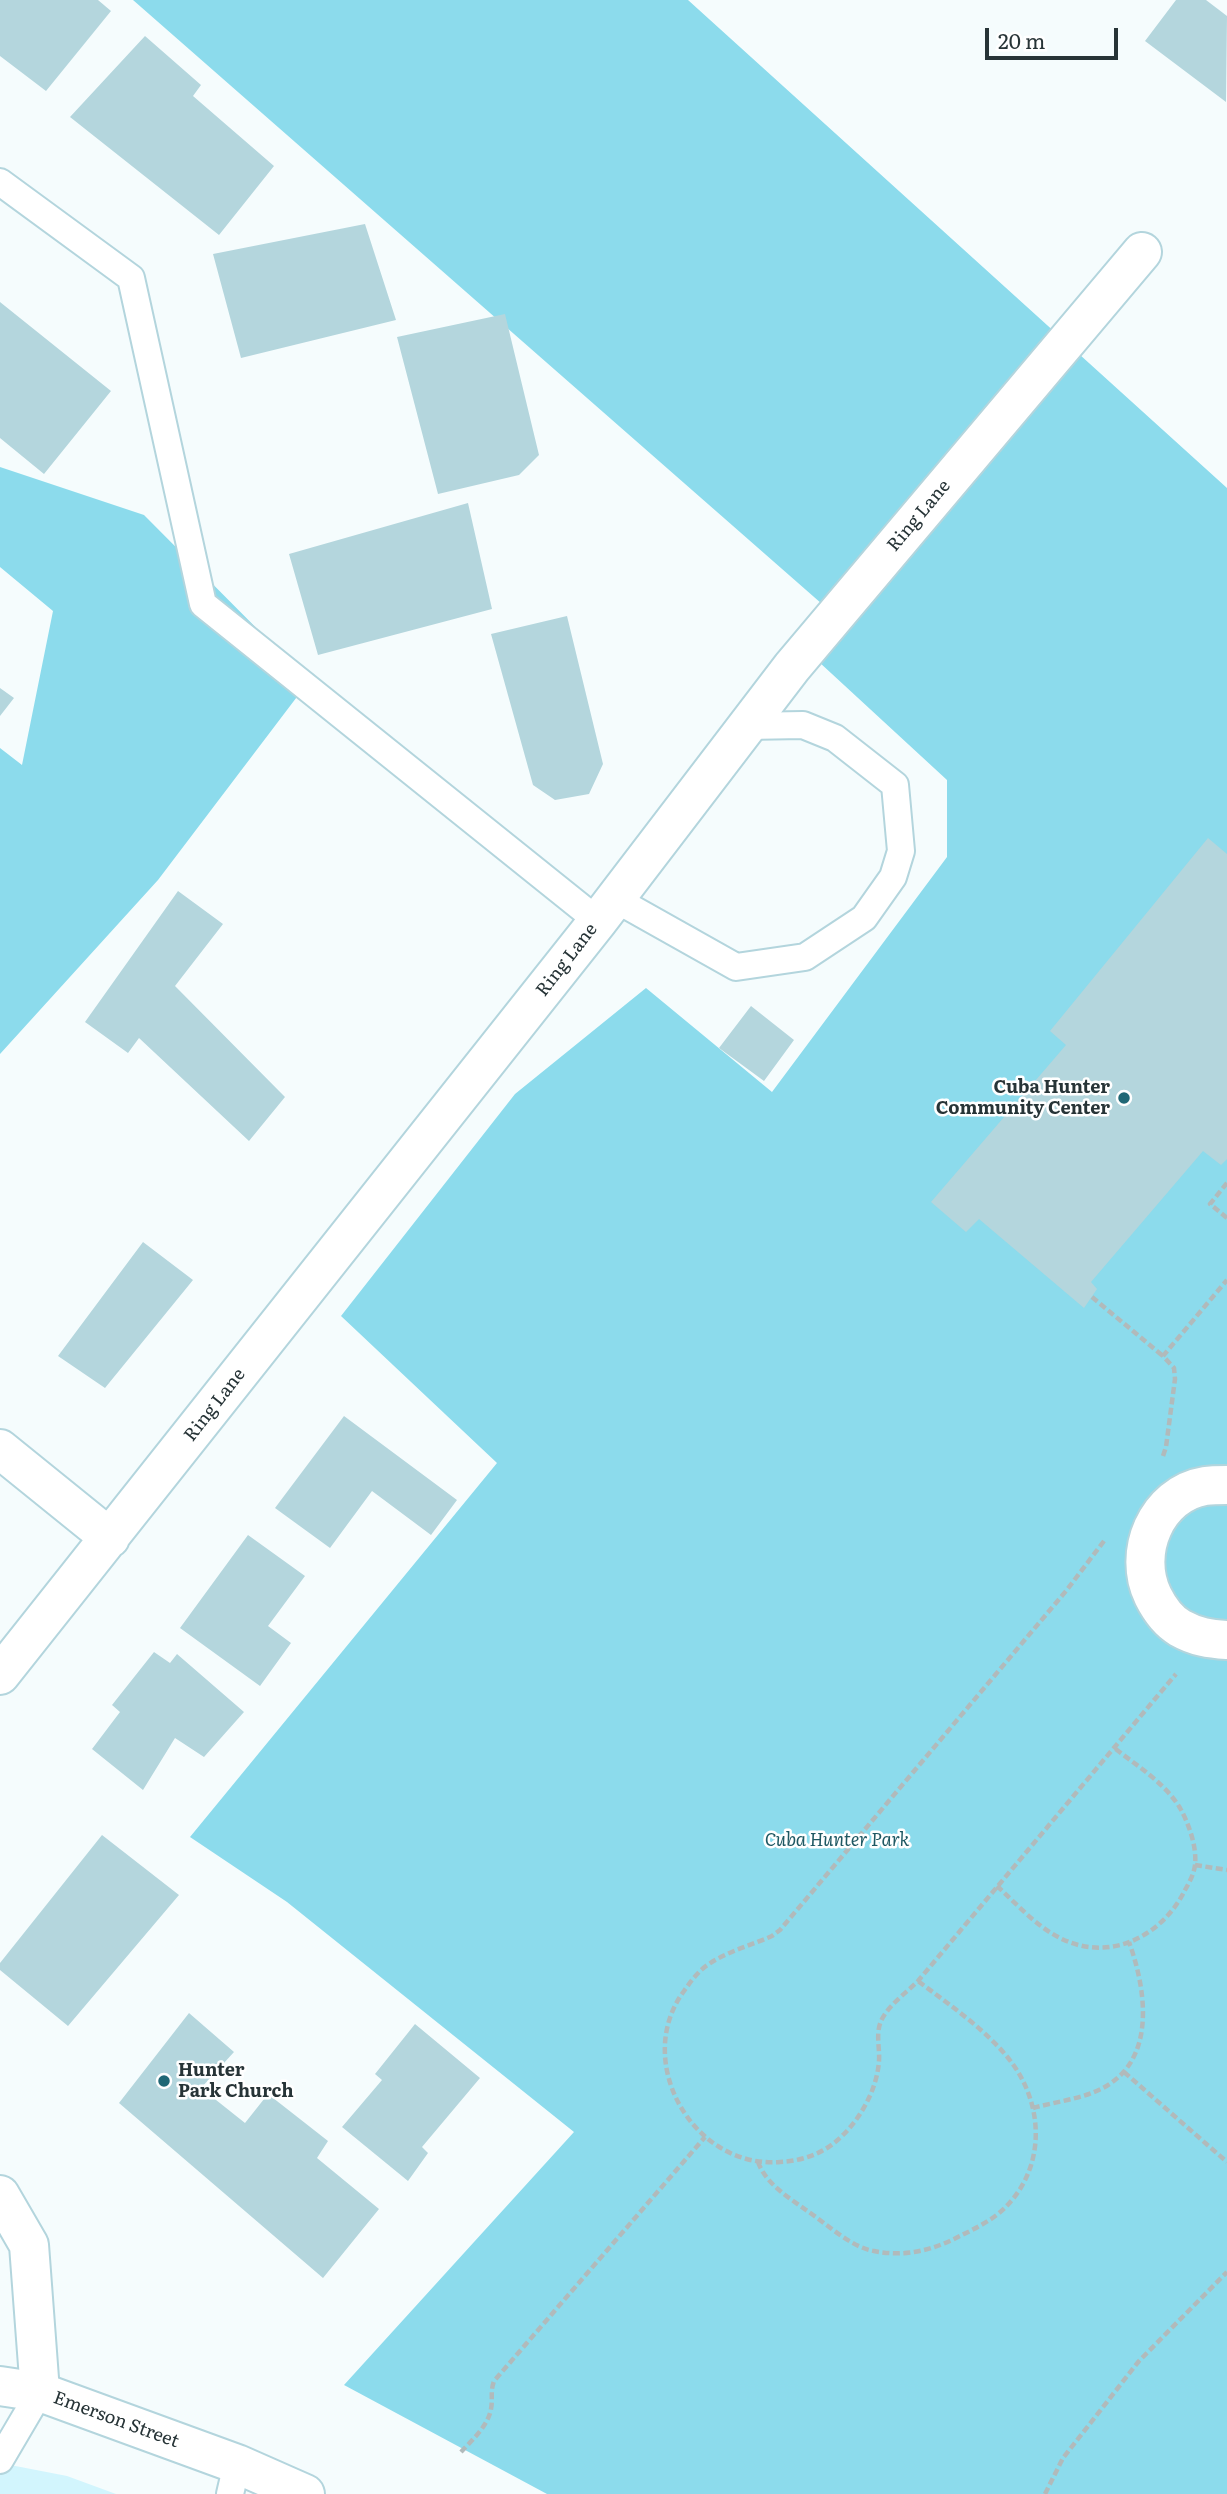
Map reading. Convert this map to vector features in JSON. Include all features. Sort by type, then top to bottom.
[{"type":"main road","name":"Ring Lane","points":[[0,1675],[607,910],[792,667],[1142,252]]},
{"type":"main road","points":[[0,1449],[110,1538]]},
{"type":"main road","points":[[1227,1485],[1203,1486],[1180,1497],[1161,1513],[1149,1535],[1144,1560],[1147,1585],[1159,1608],[1178,1627],[1203,1638],[1227,1640]]},
{"type":"main road","name":"Emerson Street","points":[[0,2195],[29,2245],[40,2392],[233,2479],[305,2494]]},
{"type":"main road","points":[[0,2386],[40,2392]]},
{"type":"lane","points":[[0,182],[131,278],[204,604],[607,910],[736,967],[805,957],[864,918],[893,877],[901,851],[895,785],[835,738],[803,725],[746,726]]},
{"type":"lane","points":[[0,2460],[40,2392]]},
{"type":"path","points":[[1227,1183],[1210,1204],[1227,1218]]},
{"type":"path","points":[[1163,1356],[1227,1280]]},
{"type":"path","points":[[1092,1297],[1174,1368],[1175,1379],[1162,1460]]},
{"type":"path","points":[[1106,1537],[1066,1591],[780,1930],[708,1965],[680,1997],[670,2012],[665,2029],[667,2066],[670,2083],[681,2109],[697,2131],[733,2155],[758,2162],[795,2161],[816,2154],[847,2131],[859,2115],[876,2078],[881,2021],[903,1994],[918,1981],[1174,1675],[1182,1671]]},
{"type":"path","points":[[997,1886],[1039,1924],[1070,1942],[1100,1948],[1129,1942],[1159,1926],[1169,1917],[1185,1891],[1195,1865],[1188,1826],[1174,1798],[1113,1747]]},
{"type":"path","points":[[1195,1865],[1227,1870]]},
{"type":"path","points":[[1033,2108],[1094,2092],[1111,2084],[1124,2072],[1133,2058],[1143,2020],[1137,1966],[1129,1942]]},
{"type":"path","points":[[758,2162],[768,2180],[798,2204],[861,2247],[887,2253],[919,2252],[936,2248],[977,2228],[1009,2203],[1026,2178],[1037,2148],[1033,2108],[1021,2077],[1004,2054],[962,2015],[918,1981]]},
{"type":"path","points":[[1124,2072],[1227,2162]]},
{"type":"path","points":[[461,2452],[485,2423],[491,2409],[490,2392],[494,2381],[705,2137]]},
{"type":"path","points":[[1045,2494],[1063,2458],[1139,2361],[1227,2272]]},
{"type":"shaded area","points":[[0,2463],[67,2476],[116,2494],[0,2494]]},
{"type":"green space","name":"Cuba Hunter Park","points":[[133,0],[688,0],[1227,488],[1227,2494],[547,2494],[344,2385],[574,2132],[287,1902],[190,1837],[497,1463],[341,1316],[515,1094],[646,988],[772,1092],[947,857],[947,780],[819,662],[830,611]]},
{"type":"green space","points":[[0,467],[144,515],[309,681],[158,880],[0,1054],[0,748],[22,765],[53,611],[0,567]]},
{"type":"building","points":[[0,0],[98,0],[111,11],[46,91],[0,56]]},
{"type":"building","points":[[1176,0],[1206,0],[1227,16],[1226,102],[1145,41]]},
{"type":"building","points":[[145,36],[201,85],[193,96],[274,166],[219,235],[70,117]]},
{"type":"building","points":[[365,224],[396,320],[241,358],[213,254]]},
{"type":"building","points":[[0,302],[111,391],[44,474],[0,438]]},
{"type":"building","points":[[505,314],[539,455],[519,475],[438,494],[397,337]]},
{"type":"building","points":[[468,503],[492,609],[318,655],[289,554]]},
{"type":"building","points":[[567,616],[603,764],[589,794],[555,800],[533,785],[491,634]]},
{"type":"building","points":[[0,688],[14,698],[0,716]]},
{"type":"building","name":"Cuba Hunter Community Center","points":[[1208,838],[1227,854],[1227,1159],[1221,1165],[1203,1151],[1091,1282],[1097,1289],[1084,1308],[979,1219],[966,1232],[931,1202],[1066,1045],[1050,1031]]},
{"type":"building","points":[[178,891],[223,924],[175,986],[285,1097],[249,1141],[139,1038],[128,1053],[85,1022]]},
{"type":"building","points":[[751,1006],[794,1040],[764,1081],[719,1048]]},
{"type":"building","points":[[143,1242],[193,1280],[105,1388],[58,1356]]},
{"type":"building","points":[[344,1416],[457,1500],[431,1535],[372,1491],[330,1548],[275,1508]]},
{"type":"building","points":[[248,1535],[305,1576],[268,1626],[291,1643],[260,1686],[180,1628]]},
{"type":"building","points":[[154,1652],[170,1663],[177,1654],[244,1712],[204,1757],[175,1738],[143,1790],[92,1749],[120,1712],[112,1705]]},
{"type":"building","points":[[102,1835],[179,1895],[68,2026],[0,1970],[0,1963]]},
{"type":"building","points":[[189,2013],[234,2052],[201,2088],[245,2123],[268,2094],[328,2141],[317,2158],[379,2209],[323,2278],[119,2103]]},
{"type":"building","points":[[415,2024],[480,2078],[422,2147],[428,2153],[408,2181],[342,2127],[382,2080],[375,2074]]},
{"type":"place","name":"Cuba Hunter Community Center","points":[[1124,1098]]},
{"type":"place","name":"Hunter Park Church","points":[[164,2081]]}]
